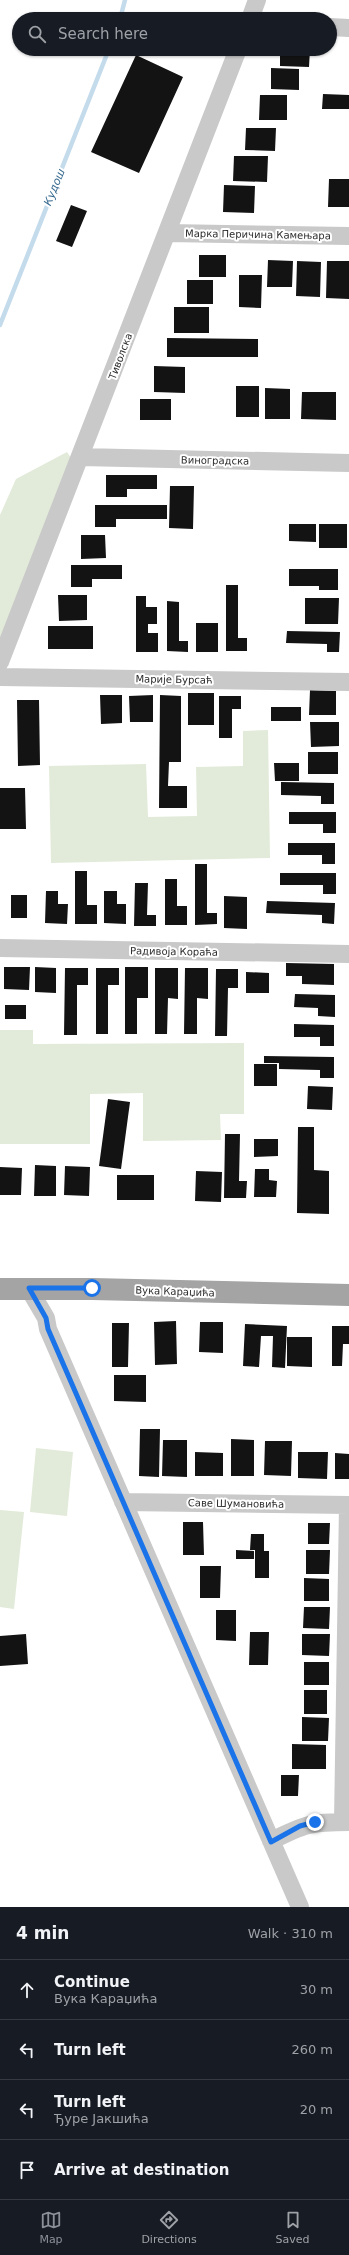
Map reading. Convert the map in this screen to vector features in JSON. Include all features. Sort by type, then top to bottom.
[{"type":"main road","name":"Вука Караџића","points":[[0,1289],[29,1288],[349,1295]]},
{"type":"street","points":[[253,12],[257,0]]},
{"type":"street","points":[[337,27],[349,28]]},
{"type":"street","name":"Тиволска","points":[[0,662],[81,457],[235,56]]},
{"type":"street","name":"Марка Перичина Камењара","points":[[167,233],[349,236]]},
{"type":"street","name":"Виноградска","points":[[81,457],[349,463]]},
{"type":"street","name":"Марије Бурсаћ","points":[[0,677],[349,682]]},
{"type":"street","name":"Радивоја Кораћа","points":[[0,948],[349,954]]},
{"type":"street","points":[[29,1288],[46,1318],[48,1329],[300,1907]]},
{"type":"street","name":"Саве Шумановића","points":[[123,1502],[349,1505]]},
{"type":"street","points":[[271,1842],[300,1826],[315,1822],[346,1822],[349,1505]]},
{"type":"green space","points":[[67,452],[73,461],[0,644],[0,515],[16,479]]},
{"type":"green space","points":[[268,730],[270,858],[51,863],[49,766],[146,764],[148,817],[197,816],[196,767],[243,766],[243,731]]},
{"type":"green space","points":[[0,1030],[33,1030],[33,1044],[244,1043],[244,1114],[220,1114],[221,1140],[143,1141],[143,1093],[90,1094],[90,1144],[0,1144]]},
{"type":"green space","points":[[36,1448],[73,1452],[67,1516],[30,1512]]},
{"type":"green space","points":[[0,1510],[24,1512],[14,1609],[0,1607]]},
{"type":"building","points":[[136,56],[183,77],[139,173],[91,152]]},
{"type":"building","points":[[280,56],[310,56],[309,67],[280,66]]},
{"type":"building","points":[[271,68],[299,69],[299,90],[271,89]]},
{"type":"building","points":[[323,94],[349,95],[349,109],[322,109]]},
{"type":"building","points":[[260,95],[287,95],[287,120],[259,120]]},
{"type":"building","points":[[246,128],[276,128],[275,151],[245,150]]},
{"type":"building","points":[[234,156],[268,156],[267,182],[233,181]]},
{"type":"building","points":[[329,179],[349,179],[349,207],[328,207]]},
{"type":"building","points":[[224,185],[255,186],[254,213],[223,212]]},
{"type":"building","points":[[71,205],[87,211],[72,247],[56,241]]},
{"type":"building","points":[[199,255],[226,255],[226,277],[199,277]]},
{"type":"building","points":[[268,260],[293,261],[292,287],[267,287]]},
{"type":"building","points":[[297,261],[321,262],[320,297],[296,296]]},
{"type":"building","points":[[327,261],[349,261],[349,299],[326,298]]},
{"type":"building","points":[[239,275],[262,275],[261,308],[239,307]]},
{"type":"building","points":[[187,280],[213,280],[213,304],[187,304]]},
{"type":"building","points":[[174,307],[209,307],[209,333],[174,333]]},
{"type":"building","points":[[167,338],[258,339],[258,357],[167,357]]},
{"type":"building","points":[[154,366],[185,367],[185,393],[154,392]]},
{"type":"building","points":[[236,386],[259,386],[259,417],[236,417]]},
{"type":"building","points":[[265,388],[290,389],[290,419],[265,419]]},
{"type":"building","points":[[302,392],[336,392],[336,420],[301,419]]},
{"type":"building","points":[[140,399],[171,399],[171,420],[140,420]]},
{"type":"building","points":[[106,475],[157,475],[157,489],[127,489],[127,497],[106,497]]},
{"type":"building","points":[[170,486],[194,486],[193,529],[169,528]]},
{"type":"building","points":[[95,505],[167,505],[167,519],[116,519],[116,527],[95,527]]},
{"type":"building","points":[[289,524],[316,524],[316,542],[289,541]]},
{"type":"building","points":[[319,524],[347,524],[347,548],[319,548]]},
{"type":"building","points":[[81,535],[105,535],[106,558],[81,559]]},
{"type":"building","points":[[71,565],[122,565],[122,579],[92,579],[92,587],[71,587]]},
{"type":"building","points":[[289,569],[338,569],[338,590],[319,590],[319,586],[289,586]]},
{"type":"building","points":[[226,585],[238,585],[238,638],[247,638],[247,651],[226,651]]},
{"type":"building","points":[[58,595],[87,595],[87,620],[59,621]]},
{"type":"building","points":[[136,596],[146,596],[146,607],[157,607],[157,624],[148,624],[148,633],[158,633],[158,652],[136,652]]},
{"type":"building","points":[[305,598],[339,598],[338,624],[305,624]]},
{"type":"building","points":[[167,601],[179,602],[179,641],[188,641],[188,652],[167,651]]},
{"type":"building","points":[[196,623],[218,623],[218,652],[196,652]]},
{"type":"building","points":[[48,626],[93,626],[93,649],[48,649]]},
{"type":"building","points":[[287,631],[340,632],[339,652],[327,652],[327,644],[286,643]]},
{"type":"building","points":[[310,690],[336,691],[336,715],[309,715]]},
{"type":"building","points":[[188,693],[214,693],[214,725],[188,725]]},
{"type":"building","points":[[100,695],[122,695],[122,723],[101,724]]},
{"type":"building","points":[[153,695],[153,722],[130,722],[129,696]]},
{"type":"building","points":[[160,695],[181,696],[181,762],[169,762],[168,786],[187,786],[187,808],[159,808]]},
{"type":"building","points":[[219,696],[241,696],[241,709],[232,709],[232,738],[219,738]]},
{"type":"building","points":[[17,700],[39,700],[40,765],[18,766]]},
{"type":"building","points":[[271,707],[301,707],[301,721],[271,721]]},
{"type":"building","points":[[310,722],[339,722],[339,746],[311,747]]},
{"type":"building","points":[[308,752],[338,752],[338,774],[308,774]]},
{"type":"building","points":[[274,763],[299,763],[299,781],[275,781]]},
{"type":"building","points":[[281,782],[334,783],[334,804],[321,804],[321,796],[281,795]]},
{"type":"building","points":[[0,788],[25,788],[26,829],[0,829]]},
{"type":"building","points":[[289,812],[336,812],[336,833],[323,833],[323,824],[289,824]]},
{"type":"building","points":[[288,843],[335,843],[335,864],[322,864],[322,855],[288,855]]},
{"type":"building","points":[[195,864],[207,864],[207,913],[217,913],[217,924],[195,925]]},
{"type":"building","points":[[75,871],[87,871],[87,905],[97,905],[97,924],[75,924]]},
{"type":"building","points":[[280,873],[336,873],[336,894],[323,894],[323,885],[280,885]]},
{"type":"building","points":[[165,879],[177,879],[177,906],[187,906],[187,925],[165,925]]},
{"type":"building","points":[[135,883],[148,883],[147,915],[156,915],[156,926],[134,926]]},
{"type":"building","points":[[46,891],[58,891],[58,904],[68,904],[67,924],[45,923]]},
{"type":"building","points":[[104,891],[117,891],[117,904],[126,904],[126,924],[104,923]]},
{"type":"building","points":[[11,895],[27,895],[27,918],[11,918]]},
{"type":"building","points":[[224,896],[247,897],[247,929],[224,928]]},
{"type":"building","points":[[267,901],[335,903],[334,924],[322,923],[322,915],[266,913]]},
{"type":"building","points":[[286,963],[334,964],[334,985],[302,984],[302,976],[286,976]]},
{"type":"building","points":[[4,967],[30,967],[29,990],[4,989]]},
{"type":"building","points":[[35,967],[56,968],[56,993],[35,992]]},
{"type":"building","points":[[125,967],[148,967],[148,998],[137,998],[137,1034],[125,1034]]},
{"type":"building","points":[[65,968],[88,968],[88,985],[77,985],[77,1035],[64,1035]]},
{"type":"building","points":[[96,968],[119,968],[119,985],[108,985],[108,1034],[96,1034]]},
{"type":"building","points":[[155,968],[178,968],[178,999],[168,998],[167,1034],[155,1034]]},
{"type":"building","points":[[185,968],[208,968],[208,999],[197,998],[197,1034],[184,1034]]},
{"type":"building","points":[[216,969],[238,969],[238,988],[228,988],[227,1036],[215,1036]]},
{"type":"building","points":[[246,972],[269,973],[269,993],[246,993]]},
{"type":"building","points":[[295,994],[335,995],[335,1017],[318,1016],[318,1008],[294,1007]]},
{"type":"building","points":[[5,1005],[26,1005],[26,1019],[5,1019]]},
{"type":"building","points":[[294,1024],[334,1025],[334,1046],[320,1046],[320,1037],[294,1037]]},
{"type":"building","points":[[264,1056],[334,1057],[334,1078],[320,1078],[320,1070],[279,1069],[279,1063],[264,1063]]},
{"type":"building","points":[[254,1064],[277,1064],[277,1086],[254,1086]]},
{"type":"building","points":[[308,1086],[333,1087],[332,1110],[307,1109]]},
{"type":"building","points":[[108,1099],[130,1102],[121,1169],[99,1166]]},
{"type":"building","points":[[298,1127],[314,1127],[314,1170],[329,1171],[329,1214],[297,1213]]},
{"type":"building","points":[[225,1134],[240,1134],[239,1181],[247,1181],[246,1198],[224,1198]]},
{"type":"building","points":[[254,1139],[278,1139],[278,1156],[254,1157]]},
{"type":"building","points":[[35,1165],[56,1166],[56,1196],[34,1196]]},
{"type":"building","points":[[65,1166],[90,1167],[89,1196],[64,1195]]},
{"type":"building","points":[[0,1167],[22,1168],[21,1195],[0,1195]]},
{"type":"building","points":[[255,1169],[269,1169],[269,1180],[277,1181],[276,1197],[254,1197]]},
{"type":"building","points":[[196,1171],[222,1172],[221,1202],[195,1201]]},
{"type":"building","points":[[117,1175],[154,1175],[154,1200],[117,1200]]},
{"type":"building","points":[[176,1321],[177,1364],[155,1365],[154,1322]]},
{"type":"building","points":[[200,1322],[223,1322],[223,1353],[199,1352]]},
{"type":"building","points":[[112,1323],[129,1323],[128,1367],[112,1367]]},
{"type":"building","points":[[245,1324],[287,1326],[285,1368],[272,1367],[273,1336],[261,1336],[259,1367],[243,1366]]},
{"type":"building","points":[[332,1326],[349,1326],[349,1344],[343,1344],[342,1366],[332,1366]]},
{"type":"building","points":[[287,1337],[312,1337],[312,1367],[287,1366]]},
{"type":"building","points":[[114,1375],[146,1375],[146,1402],[114,1401]]},
{"type":"building","points":[[140,1429],[160,1429],[159,1477],[139,1476]]},
{"type":"building","points":[[231,1439],[254,1440],[254,1476],[231,1476]]},
{"type":"building","points":[[163,1440],[187,1440],[187,1477],[162,1476]]},
{"type":"building","points":[[265,1441],[292,1441],[291,1476],[264,1475]]},
{"type":"building","points":[[195,1452],[223,1453],[223,1476],[195,1476]]},
{"type":"building","points":[[298,1452],[328,1452],[327,1479],[298,1478]]},
{"type":"building","points":[[335,1453],[349,1454],[349,1479],[335,1479]]},
{"type":"building","points":[[183,1522],[203,1522],[204,1555],[183,1555]]},
{"type":"building","points":[[308,1523],[330,1523],[329,1544],[308,1544]]},
{"type":"building","points":[[251,1534],[264,1534],[264,1551],[269,1551],[269,1578],[255,1578],[255,1550],[250,1550]]},
{"type":"building","points":[[236,1550],[254,1551],[254,1559],[236,1559]]},
{"type":"building","points":[[306,1550],[330,1550],[329,1574],[306,1574]]},
{"type":"building","points":[[200,1566],[221,1566],[220,1598],[200,1598]]},
{"type":"building","points":[[304,1578],[329,1579],[329,1601],[304,1601]]},
{"type":"building","points":[[304,1607],[330,1607],[329,1629],[303,1628]]},
{"type":"building","points":[[216,1610],[236,1610],[236,1641],[216,1640]]},
{"type":"building","points":[[250,1632],[269,1632],[268,1665],[249,1665]]},
{"type":"building","points":[[26,1634],[28,1664],[0,1666],[0,1636]]},
{"type":"building","points":[[302,1634],[330,1634],[329,1656],[302,1655]]},
{"type":"building","points":[[304,1662],[329,1662],[329,1685],[304,1685]]},
{"type":"building","points":[[304,1690],[327,1690],[327,1714],[304,1714]]},
{"type":"building","points":[[302,1717],[329,1718],[328,1741],[302,1741]]},
{"type":"building","points":[[292,1744],[326,1745],[326,1769],[292,1769]]},
{"type":"building","points":[[281,1775],[299,1775],[298,1796],[281,1796]]},
{"type":"waterway","name":"Кудош","points":[[122,12],[125,0]]},
{"type":"waterway","name":"Кудош","points":[[0,325],[106,56]]},
{"type":"route","points":[[92,1288],[29,1288],[46,1318],[48,1329],[271,1842],[300,1826],[315,1822]]}]
